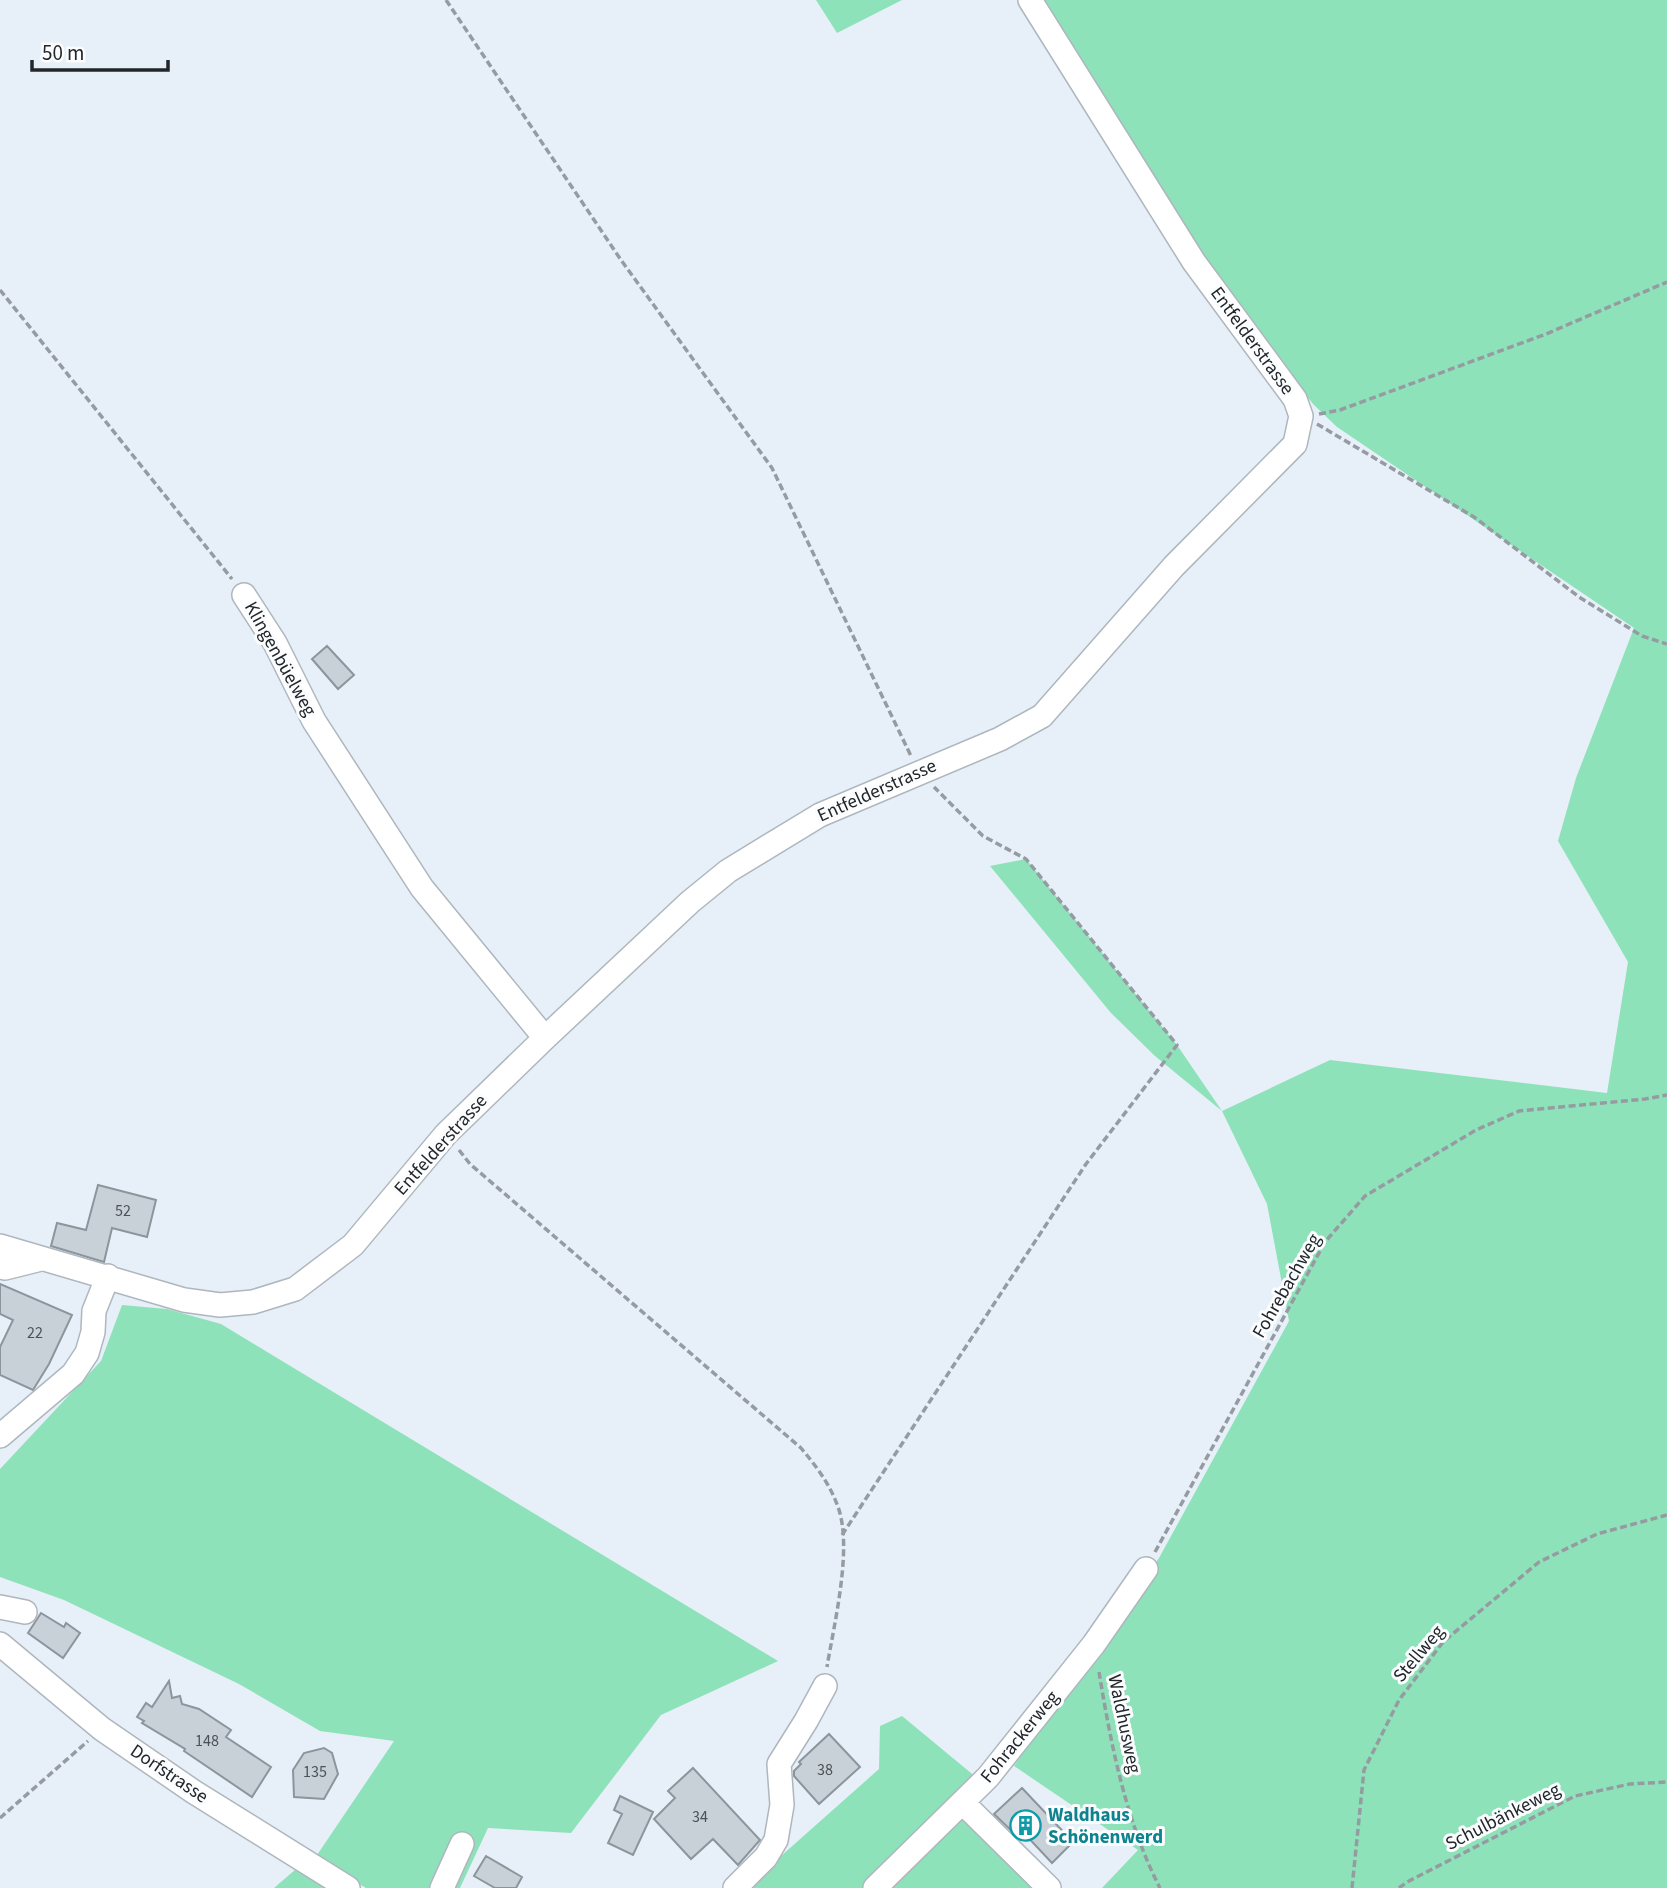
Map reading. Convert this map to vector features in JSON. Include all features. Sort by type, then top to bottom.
[{"type":"street","name":"Entfelderstrasse","points":[[0,1246],[184,1300],[220,1305],[253,1302],[295,1289],[353,1245],[446,1134],[690,902],[728,871],[820,815],[1000,739],[1042,716],[1174,566],[1295,444],[1301,416],[1294,399],[1194,262],[1030,0]]},
{"type":"street","name":"Klingenbüelweg","points":[[244,595],[275,643],[314,721],[422,888],[545,1038]]},
{"type":"street","points":[[0,1267],[45,1258]]},
{"type":"street","points":[[0,1436],[74,1374],[87,1353],[93,1332],[94,1311],[108,1276]]},
{"type":"street","name":"Fohrackerweg","points":[[875,1888],[988,1777],[1094,1644],[1146,1569]]},
{"type":"street","points":[[0,1607],[25,1612]]},
{"type":"street","name":"Dorfstrasse","points":[[0,1644],[102,1729],[194,1792],[348,1888]]},
{"type":"street","points":[[735,1888],[766,1857],[776,1840],[782,1805],[779,1764],[825,1686]]},
{"type":"street","points":[[963,1803],[1049,1888]]},
{"type":"street","points":[[442,1888],[462,1843]]},
{"type":"path","points":[[446,0],[621,260],[772,468],[918,772]]},
{"type":"path","points":[[1301,416],[1340,410],[1533,339],[1667,282]]},
{"type":"path","name":"Klingenbüelweg","points":[[0,290],[244,595]]},
{"type":"path","points":[[1301,416],[1336,433],[1475,517],[1579,597],[1642,636],[1667,644]]},
{"type":"path","points":[[842,1535],[1087,1164],[1177,1045],[1026,859],[983,836],[948,800]]},
{"type":"path","name":"Fohrebachweg","points":[[1146,1569],[1325,1242],[1366,1196],[1476,1130],[1518,1111],[1667,1095]]},
{"type":"path","points":[[470,1164],[801,1448],[823,1475],[839,1508],[843,1558],[825,1686]]},
{"type":"path","name":"Stellweg","points":[[1352,1888],[1364,1770],[1399,1699],[1443,1642],[1539,1562],[1597,1534],[1667,1515]]},
{"type":"path","name":"Waldhusweg","points":[[1094,1644],[1105,1712],[1123,1787],[1146,1862],[1160,1888]]},
{"type":"path","points":[[0,1818],[102,1729]]},
{"type":"path","name":"Schulbänkeweg","points":[[1399,1888],[1575,1796],[1630,1784],[1667,1783]]},
{"type":"green space","points":[[816,0],[902,0],[837,33]]},
{"type":"green space","points":[[1043,0],[1667,0],[1667,1888],[1102,1888],[1138,1850],[1014,1766],[1085,1660],[1159,1558],[1289,1321],[1267,1204],[1222,1111],[1330,1060],[1607,1093],[1628,962],[1558,841],[1576,778],[1634,628],[1337,427],[1313,404],[1213,276]]},
{"type":"green space","points":[[1026,859],[1177,1045],[1222,1111],[1155,1056],[1111,1013],[990,866]]},
{"type":"green space","points":[[122,1305],[167,1309],[221,1324],[778,1661],[661,1715],[571,1833],[488,1828],[460,1888],[366,1888],[315,1858],[394,1741],[320,1731],[239,1684],[64,1600],[0,1577],[0,1469],[101,1361]]},
{"type":"green space","points":[[902,1716],[977,1778],[964,1814],[1039,1888],[752,1888],[781,1856],[879,1769],[880,1726]]},
{"type":"green space","points":[[296,1869],[329,1888],[274,1888]]},
{"type":"building","points":[[327,646],[354,675],[338,689],[312,659]]},
{"type":"building","points":[[98,1185],[156,1200],[147,1237],[112,1228],[104,1262],[51,1246],[57,1223],[86,1230]]},
{"type":"building","points":[[0,1284],[72,1315],[49,1364],[33,1390],[0,1375],[0,1347],[13,1320],[0,1314]]},
{"type":"building","points":[[41,1613],[64,1627],[66,1623],[80,1633],[63,1658],[28,1633]]},
{"type":"building","points":[[169,1681],[172,1698],[180,1696],[182,1704],[199,1709],[231,1730],[226,1737],[271,1767],[252,1797],[137,1717],[146,1703],[152,1707]]},
{"type":"building","points":[[829,1734],[860,1767],[819,1804],[794,1776],[794,1771],[801,1764],[799,1762]]},
{"type":"building","points":[[324,1748],[332,1753],[338,1774],[324,1799],[294,1797],[293,1770],[304,1753]]},
{"type":"building","points":[[693,1768],[760,1840],[738,1865],[713,1839],[691,1859],[654,1819],[675,1798],[668,1791]]},
{"type":"building","name":"Waldhaus Schönenwerd","points":[[1022,1788],[1073,1842],[1052,1863],[1022,1831],[1017,1836],[994,1814]]},
{"type":"building","points":[[620,1796],[653,1812],[633,1855],[608,1843],[622,1814],[614,1810]]},
{"type":"building","points":[[486,1856],[522,1877],[516,1888],[495,1888],[474,1876]]},
{"type":"place","name":"Waldhaus Schönenwerd","points":[[1025,1826]]}]
